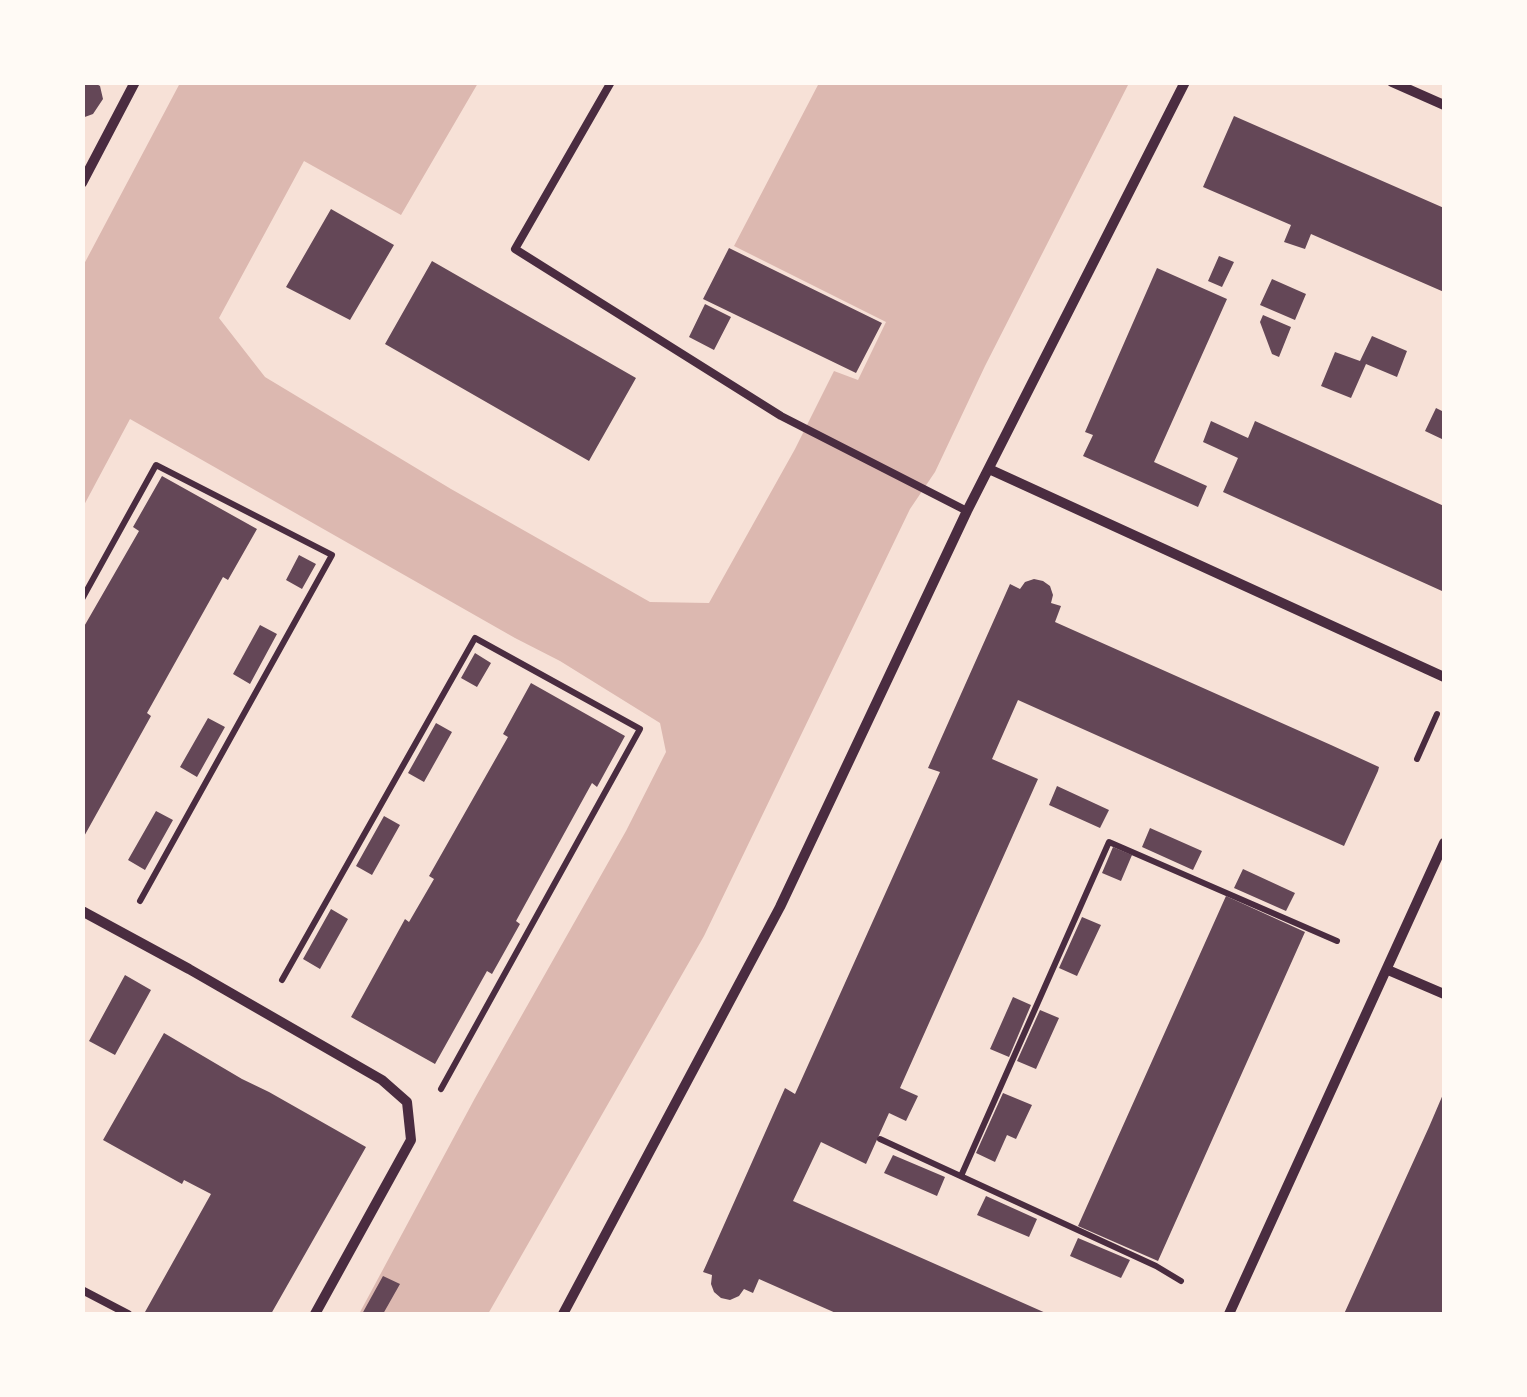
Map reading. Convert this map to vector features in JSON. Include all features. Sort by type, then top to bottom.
[{"type":"street","points":[[82,182],[135,82]]},
{"type":"street","points":[[565,1314],[780,907],[967,511],[1185,82]]},
{"type":"street","points":[[1392,82],[1444,106]]},
{"type":"street","points":[[989,468],[1444,677]]},
{"type":"street","points":[[1229,1314],[1444,843]]},
{"type":"street","points":[[82,911],[382,1080],[406,1102],[411,1140],[315,1314]]},
{"type":"street","points":[[1388,970],[1444,994]]},
{"type":"lane","points":[[611,82],[515,250],[780,416],[967,511]]},
{"type":"lane","points":[[82,1290],[128,1314]]},
{"type":"path","points":[[82,599],[156,465],[332,555],[122,933]]},
{"type":"path","points":[[264,1012],[475,638],[640,729],[436,1100],[409,1124]]},
{"type":"path","points":[[1417,758],[1444,698]]},
{"type":"path","points":[[960,1176],[1109,842],[1336,941]]},
{"type":"path","points":[[880,1139],[1181,1281]]},
{"type":"shaded area","points":[[180,83],[478,83],[401,215],[304,161],[219,318],[265,377],[451,489],[650,602],[709,603],[834,371],[858,380],[886,322],[734,246],[819,83],[1129,83],[935,472],[910,509],[704,936],[488,1314],[359,1314],[626,831],[666,752],[660,723],[560,661],[130,419],[83,507],[83,266]]},
{"type":"building","points":[[82,82],[100,86],[103,99],[93,114],[82,118]]},
{"type":"building","points":[[1234,116],[1444,208],[1444,292],[1311,234],[1305,249],[1284,242],[1291,225],[1203,187]]},
{"type":"building","points":[[331,209],[394,245],[350,320],[286,287]]},
{"type":"building","points":[[729,248],[882,323],[856,373],[703,299]]},
{"type":"building","points":[[1219,256],[1234,262],[1222,287],[1208,281]]},
{"type":"building","points":[[432,261],[636,378],[589,461],[385,344]]},
{"type":"building","points":[[1157,268],[1227,299],[1154,462],[1207,486],[1198,507],[1083,456],[1093,435],[1085,432]]},
{"type":"building","points":[[1272,279],[1306,294],[1295,320],[1260,305]]},
{"type":"building","points":[[705,304],[731,317],[714,350],[689,337]]},
{"type":"building","points":[[1263,315],[1291,327],[1279,357],[1272,354],[1260,322]]},
{"type":"building","points":[[1372,336],[1407,351],[1397,377],[1366,364],[1351,398],[1321,386],[1335,352],[1360,361]]},
{"type":"building","points":[[1436,408],[1444,412],[1444,440],[1425,431]]},
{"type":"building","points":[[1211,421],[1248,438],[1255,421],[1444,506],[1442,591],[1223,492],[1238,458],[1203,442]]},
{"type":"building","points":[[162,476],[257,529],[228,580],[223,577],[82,840],[82,630],[139,531],[133,527]]},
{"type":"building","points":[[299,555],[316,564],[302,589],[286,580]]},
{"type":"building","points":[[1034,579],[1050,586],[1051,603],[1061,606],[1055,622],[1379,767],[1378,771],[1344,846],[1018,700],[992,759],[1038,779],[900,1088],[918,1096],[906,1121],[889,1113],[866,1164],[821,1142],[793,1201],[1048,1314],[838,1314],[759,1279],[753,1293],[744,1289],[730,1300],[721,1298],[714,1292],[712,1275],[703,1272],[785,1088],[795,1094],[940,772],[928,768],[1010,584],[1020,589]]},
{"type":"building","points":[[260,625],[277,634],[250,684],[233,674]]},
{"type":"building","points":[[475,653],[491,663],[477,687],[461,678]]},
{"type":"building","points":[[531,683],[625,736],[597,787],[592,783],[516,921],[520,924],[492,974],[487,971],[435,1064],[351,1017],[405,919],[409,922],[434,879],[429,876],[508,737],[503,734]]},
{"type":"building","points":[[208,718],[225,727],[197,777],[180,767]]},
{"type":"building","points":[[436,723],[452,732],[424,782],[408,773]]},
{"type":"building","points":[[1057,786],[1109,810],[1100,828],[1049,805]]},
{"type":"building","points":[[156,811],[173,820],[145,870],[128,860]]},
{"type":"building","points":[[384,816],[400,825],[372,875],[356,866]]},
{"type":"building","points":[[1150,828],[1202,851],[1193,870],[1142,847]]},
{"type":"building","points":[[1113,847],[1132,855],[1121,881],[1102,873]]},
{"type":"building","points":[[1243,869],[1295,893],[1286,911],[1234,888]]},
{"type":"building","points":[[1226,896],[1305,932],[1158,1261],[1078,1226]]},
{"type":"building","points":[[331,909],[348,919],[320,969],[303,959]]},
{"type":"building","points":[[1082,917],[1101,925],[1077,976],[1059,968]]},
{"type":"building","points":[[125,975],[151,990],[115,1055],[89,1041]]},
{"type":"building","points":[[1013,997],[1031,1005],[1009,1057],[990,1049]]},
{"type":"building","points":[[1040,1010],[1059,1018],[1036,1069],[1017,1061]]},
{"type":"building","points":[[164,1033],[366,1147],[271,1314],[145,1312],[211,1194],[184,1180],[182,1184],[103,1140]]},
{"type":"building","points":[[1444,1092],[1444,1314],[1344,1314],[1429,1127]]},
{"type":"building","points":[[1003,1093],[1032,1105],[1016,1139],[1007,1135],[995,1162],[976,1153]]},
{"type":"building","points":[[893,1155],[945,1177],[937,1196],[884,1173]]},
{"type":"building","points":[[986,1196],[1037,1219],[1029,1237],[977,1215]]},
{"type":"building","points":[[1078,1238],[1130,1260],[1121,1278],[1070,1256]]},
{"type":"building","points":[[383,1276],[400,1284],[383,1314],[362,1314]]}]
